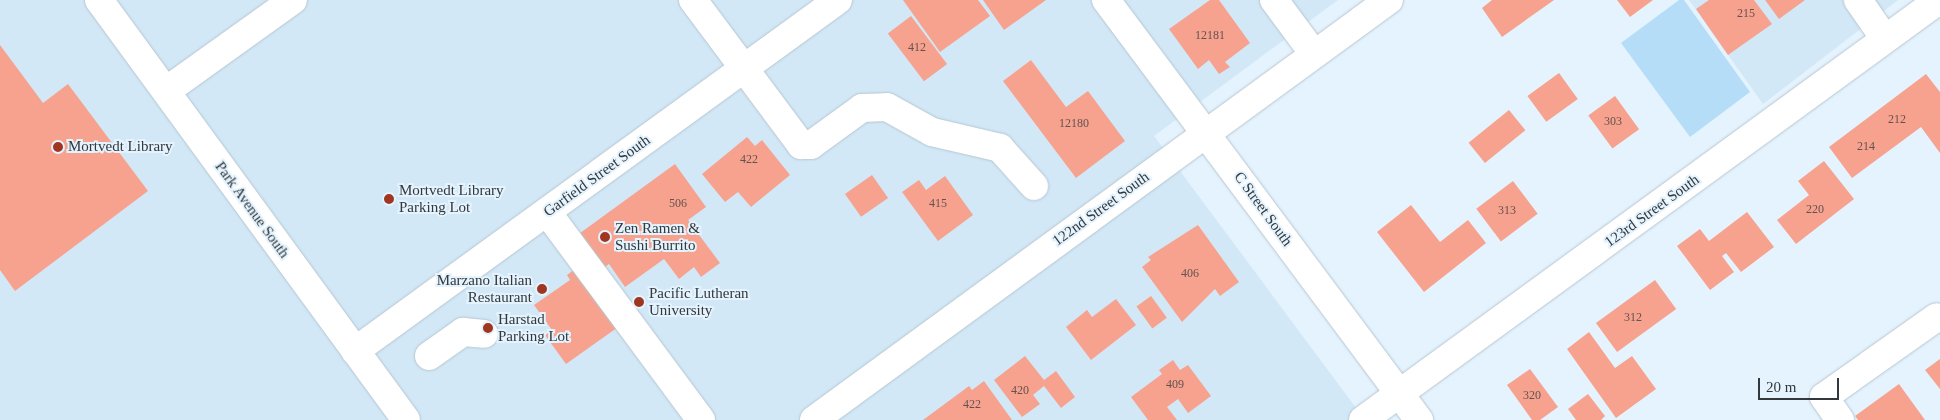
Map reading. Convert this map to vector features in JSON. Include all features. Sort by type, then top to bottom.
[{"type":"street","name":"Park Avenue South","points":[[99,0],[406,420]]},
{"type":"street","points":[[166,92],[293,0]]},
{"type":"street","points":[[694,0],[801,145],[811,145],[862,108],[887,107],[932,132],[1000,148],[1034,186]]},
{"type":"street","name":"Garfield Street South","points":[[355,351],[838,0]]},
{"type":"street","name":"C Street South","points":[[1106,0],[1207,131],[1419,420]]},
{"type":"street","points":[[1274,0],[1314,54]]},
{"type":"street","name":"122nd Street South","points":[[814,420],[1388,0]]},
{"type":"street","points":[[1858,0],[1885,39]]},
{"type":"street","name":"123rd Street South","points":[[1363,420],[1939,0]]},
{"type":"street","points":[[548,212],[701,420]]},
{"type":"street","points":[[1840,420],[1824,397],[1937,318]]},
{"type":"street","points":[[429,356],[463,332],[484,334]]},
{"type":"shaded area","name":"Pacific Lutheran University","points":[[0,0],[1338,0],[1154,136],[1365,420],[0,420]]},
{"type":"shaded area","points":[[1679,0],[1684,0],[1750,92],[1690,137],[1621,43]]},
{"type":"shaded area","points":[[1689,0],[1898,0],[1763,104]]},
{"type":"building","points":[[903,0],[978,0],[990,16],[940,52]]},
{"type":"building","points":[[983,0],[1046,0],[1004,30]]},
{"type":"building","points":[[1210,0],[1219,0],[1250,43],[1225,62],[1230,67],[1219,74],[1209,60],[1198,69],[1169,29]]},
{"type":"building","points":[[1492,0],[1554,0],[1502,37],[1482,8]]},
{"type":"building","points":[[1617,0],[1653,0],[1630,17]]},
{"type":"building","points":[[1709,0],[1754,0],[1772,24],[1728,55],[1696,9]]},
{"type":"building","points":[[1765,0],[1805,0],[1779,19]]},
{"type":"building","points":[[911,16],[947,64],[924,81],[888,33]]},
{"type":"building","name":"Mortvedt Library","points":[[0,45],[43,103],[68,84],[148,191],[15,291],[0,270]]},
{"type":"building","points":[[1031,60],[1066,107],[1088,91],[1125,141],[1076,178],[1003,81]]},
{"type":"building","points":[[1559,73],[1578,99],[1546,122],[1527,96]]},
{"type":"building","points":[[1926,74],[1940,92],[1940,153],[1921,127],[1852,178],[1829,147]]},
{"type":"building","points":[[1615,96],[1639,129],[1612,149],[1588,115]]},
{"type":"building","points":[[1509,110],[1525,130],[1485,163],[1469,143]]},
{"type":"building","points":[[747,137],[755,146],[762,140],[790,175],[751,207],[738,192],[725,202],[702,174]]},
{"type":"building","points":[[1824,161],[1854,199],[1796,244],[1777,220],[1809,195],[1798,181]]},
{"type":"building","points":[[675,164],[706,207],[688,220],[720,263],[701,277],[694,267],[679,279],[664,259],[625,287],[609,264],[601,270],[576,236]]},
{"type":"building","points":[[872,175],[888,198],[861,217],[845,194]]},
{"type":"building","points":[[945,176],[973,215],[938,241],[902,192],[919,180],[926,190]]},
{"type":"building","points":[[1513,181],[1538,214],[1501,241],[1476,209]]},
{"type":"building","points":[[1411,205],[1440,242],[1468,220],[1486,243],[1424,292],[1377,232]]},
{"type":"building","points":[[1747,212],[1774,247],[1741,272],[1726,253],[1722,256],[1734,272],[1710,290],[1677,246],[1700,229],[1709,241]]},
{"type":"building","points":[[1198,225],[1239,282],[1220,296],[1215,289],[1182,322],[1142,267],[1151,260],[1148,257]]},
{"type":"building","points":[[579,266],[621,325],[566,364],[545,335],[552,330],[534,305],[570,280],[567,275]]},
{"type":"building","points":[[1655,280],[1676,309],[1617,352],[1596,323]]},
{"type":"building","points":[[1151,296],[1167,318],[1152,328],[1136,307]]},
{"type":"building","points":[[1116,299],[1136,325],[1091,360],[1066,327],[1087,310],[1092,317]]},
{"type":"building","points":[[1589,332],[1615,368],[1632,356],[1656,389],[1616,418],[1567,349]]},
{"type":"building","points":[[1025,356],[1044,380],[1056,371],[1075,397],[1061,408],[1044,386],[1033,395],[1040,404],[1022,417],[994,380]]},
{"type":"building","points":[[1940,359],[1940,389],[1925,370]]},
{"type":"building","points":[[1173,360],[1180,370],[1188,365],[1211,396],[1188,413],[1178,399],[1167,407],[1177,420],[1148,420],[1131,397],[1162,374],[1159,370]]},
{"type":"building","points":[[1530,369],[1558,407],[1540,420],[1532,420],[1507,385]]},
{"type":"building","points":[[984,381],[1012,420],[923,420],[969,386],[972,390]]},
{"type":"building","points":[[1899,384],[1925,420],[1858,420],[1855,416]]},
{"type":"building","points":[[1588,394],[1605,416],[1601,420],[1576,420],[1568,409]]},
{"type":"place","name":"Mortvedt Library","points":[[58,147]]},
{"type":"place","name":"Mortvedt Library Parking Lot","points":[[389,199]]},
{"type":"place","name":"Zen Ramen & Sushi Burrito","points":[[605,237]]},
{"type":"place","name":"Marzano Italian Restaurant","points":[[542,289]]},
{"type":"place","name":"Pacific Lutheran University","points":[[639,302]]},
{"type":"place","name":"Harstad Parking Lot","points":[[488,328]]}]
